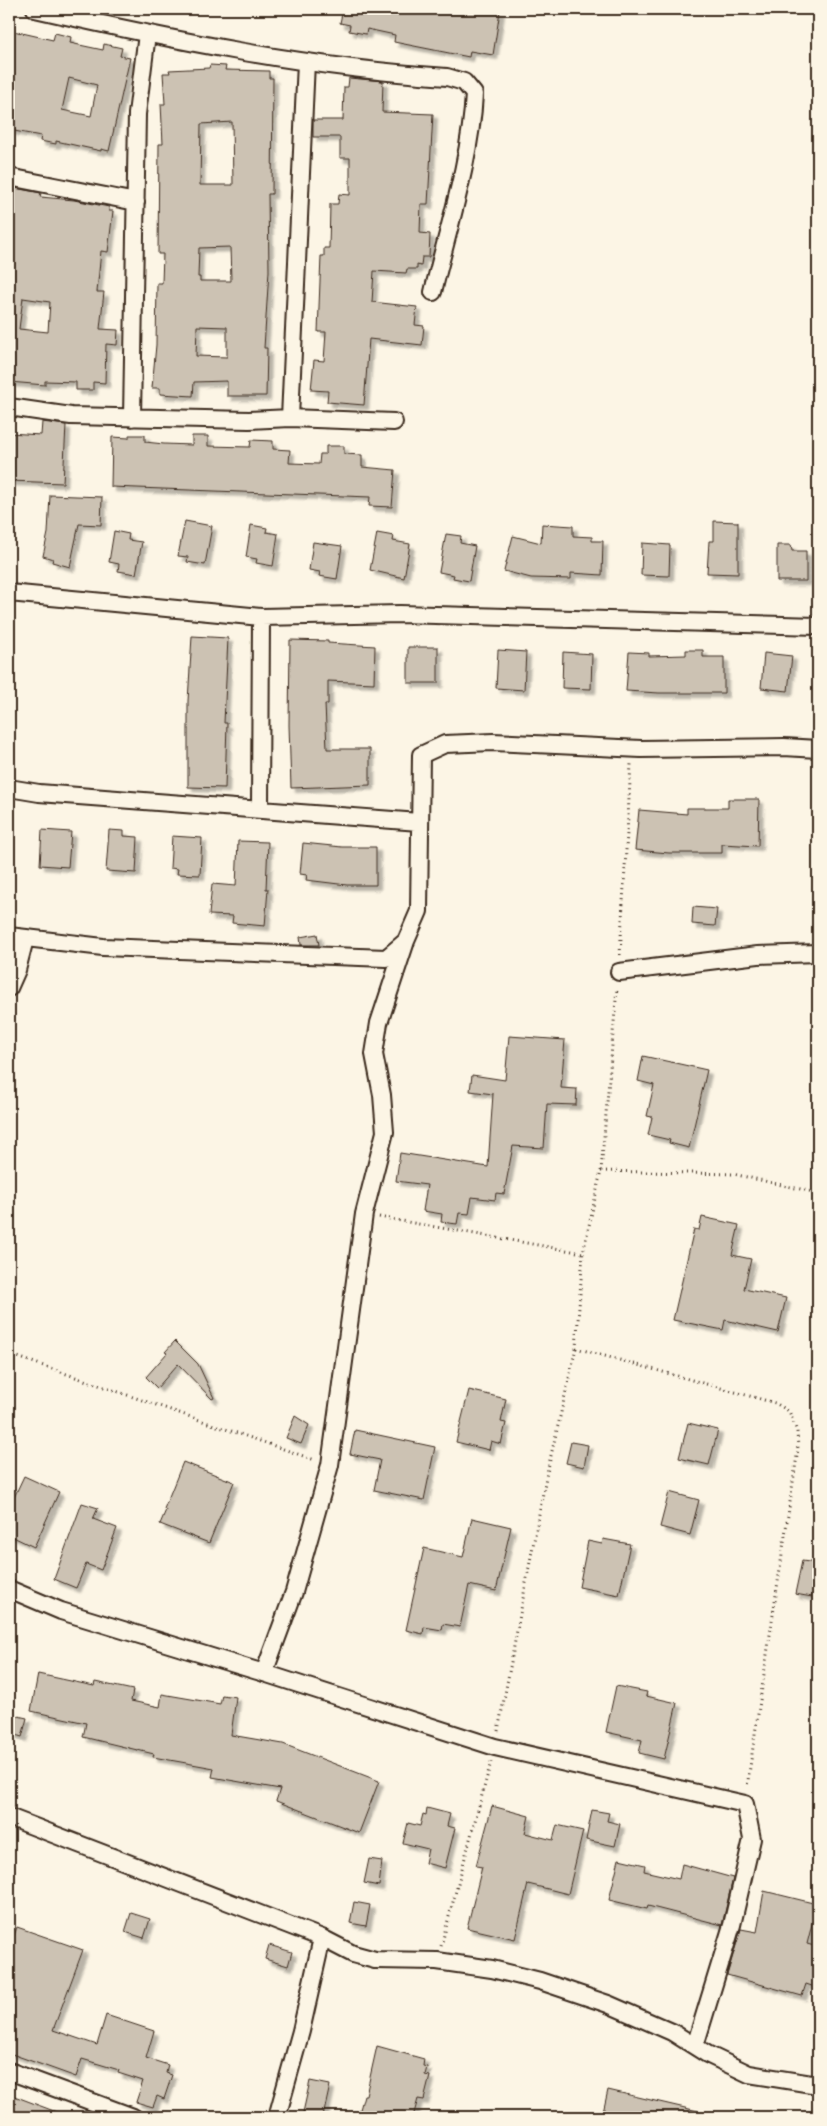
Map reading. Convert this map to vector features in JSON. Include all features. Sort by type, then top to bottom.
[{"type":"street","points":[[35,9],[147,34],[306,62],[447,77],[464,82],[474,94],[468,148],[432,292]]},
{"type":"street","points":[[132,418],[137,114],[147,34]]},
{"type":"street","points":[[290,418],[306,62]]},
{"type":"street","points":[[9,177],[136,202]]},
{"type":"street","points":[[9,407],[71,416],[249,420],[290,418],[394,422]]},
{"type":"street","points":[[9,593],[261,617],[400,614],[818,626]]},
{"type":"street","points":[[260,809],[261,617]]},
{"type":"street","points":[[264,1673],[294,1592],[330,1465],[364,1214],[385,1132],[382,1095],[374,1054],[379,1022],[406,941],[419,911],[421,755],[445,744],[493,742],[632,748],[784,747],[818,749]]},
{"type":"street","points":[[9,788],[39,793],[419,822]]},
{"type":"street","points":[[9,936],[104,947],[386,958],[406,941]]},
{"type":"street","points":[[9,988],[17,970],[25,939]]},
{"type":"street","points":[[619,972],[758,955],[818,953]]},
{"type":"street","points":[[9,1589],[61,1611],[264,1673],[495,1747],[745,1804],[752,1839],[732,1925],[695,2046]]},
{"type":"street","points":[[9,1817],[322,1938],[353,1954],[375,1960],[437,1961],[492,1969],[540,1981],[608,2004],[672,2032],[719,2061],[749,2074],[818,2085]]},
{"type":"street","points":[[277,2117],[322,1938]]},
{"type":"street","points":[[9,2071],[133,2117]]},
{"type":"path","points":[[437,1961],[495,1747],[546,1476],[576,1348],[583,1253],[601,1171],[619,972],[632,748]]},
{"type":"path","points":[[601,1171],[733,1174],[818,1192]]},
{"type":"path","points":[[364,1214],[583,1253]]},
{"type":"path","points":[[576,1348],[775,1403],[789,1411],[797,1430],[798,1450],[745,1804]]},
{"type":"path","points":[[9,1354],[330,1465]]},
{"type":"building","points":[[343,9],[489,9],[500,11],[493,55],[470,51],[469,57],[394,42],[395,35],[367,29],[366,34],[349,31],[350,25],[340,23]]},
{"type":"building","points":[[9,30],[53,40],[55,33],[71,37],[70,43],[103,50],[104,44],[122,48],[120,56],[130,58],[109,151],[56,141],[56,144],[40,141],[41,136],[9,130]],"holes":[[[69,78],[97,85],[91,116],[62,110]]]},
{"type":"building","points":[[210,65],[226,66],[225,70],[269,71],[269,78],[273,78],[272,194],[268,194],[269,271],[264,348],[267,348],[266,396],[227,396],[227,381],[194,382],[193,396],[160,394],[160,388],[152,388],[156,345],[157,283],[162,283],[163,254],[158,254],[159,144],[163,144],[161,104],[165,104],[163,73],[170,73],[169,70],[209,68]],"holes":[[[232,122],[233,185],[200,185],[201,124]],[[230,247],[231,281],[200,281],[200,277],[198,277],[199,248]],[[197,326],[227,327],[227,357],[196,356]]]},
{"type":"building","points":[[349,78],[383,81],[382,112],[433,114],[428,204],[421,204],[420,233],[430,234],[429,257],[422,257],[421,266],[417,265],[417,269],[407,269],[406,273],[374,271],[372,302],[417,307],[415,325],[424,326],[422,345],[369,339],[364,405],[327,402],[328,391],[311,390],[314,360],[324,361],[326,332],[318,332],[321,256],[324,256],[324,248],[329,248],[330,204],[338,204],[339,194],[350,195],[350,158],[340,158],[340,137],[313,137],[313,120],[343,120],[344,87],[348,87]]},
{"type":"building","points":[[9,187],[41,193],[40,197],[74,200],[109,207],[109,211],[113,211],[108,252],[101,251],[97,292],[104,292],[100,329],[118,330],[117,345],[106,344],[105,383],[93,382],[93,390],[76,390],[76,382],[45,381],[45,385],[9,382]],"holes":[[[23,298],[50,302],[48,332],[19,329]]]},
{"type":"building","points":[[42,422],[66,425],[63,483],[9,481],[9,433],[41,435]]},
{"type":"building","points":[[129,435],[145,435],[145,442],[192,445],[192,436],[208,436],[208,446],[250,447],[251,440],[273,441],[273,449],[290,450],[289,463],[319,464],[320,454],[326,454],[326,446],[344,446],[344,454],[362,455],[362,467],[395,470],[392,507],[369,506],[370,497],[111,487],[112,437],[129,438]]},
{"type":"building","points":[[50,495],[102,497],[101,525],[79,524],[70,567],[52,562],[53,559],[43,556],[48,533]]},
{"type":"building","points":[[185,521],[212,526],[205,565],[187,562],[188,557],[178,556]]},
{"type":"building","points":[[714,521],[738,522],[738,574],[707,573],[709,541],[714,541]]},
{"type":"building","points":[[542,524],[573,526],[573,536],[592,537],[592,541],[603,541],[602,575],[571,573],[571,579],[531,578],[504,571],[513,536],[541,543]]},
{"type":"building","points":[[251,525],[267,528],[266,532],[278,534],[273,566],[256,563],[257,559],[246,557]]},
{"type":"building","points":[[114,531],[129,534],[128,540],[142,542],[136,574],[118,571],[119,564],[109,562]]},
{"type":"building","points":[[377,533],[394,536],[393,541],[410,544],[404,578],[370,570]]},
{"type":"building","points":[[446,534],[461,536],[460,543],[475,546],[469,581],[453,578],[454,575],[439,572]]},
{"type":"building","points":[[313,542],[342,546],[337,579],[319,576],[320,572],[309,570]]},
{"type":"building","points":[[642,543],[670,545],[669,576],[641,575]]},
{"type":"building","points":[[777,545],[791,545],[792,551],[806,551],[806,581],[777,581]]},
{"type":"building","points":[[192,636],[228,638],[224,723],[227,723],[225,788],[188,787],[188,701]]},
{"type":"building","points":[[290,640],[328,641],[328,643],[375,646],[374,683],[328,681],[328,704],[325,704],[327,749],[370,749],[370,785],[291,788],[289,725]]},
{"type":"building","points":[[408,647],[438,647],[438,683],[408,683]]},
{"type":"building","points":[[498,650],[526,652],[524,690],[496,688]]},
{"type":"building","points":[[686,650],[703,650],[703,657],[724,657],[724,693],[626,691],[629,652],[649,653],[649,656],[686,655]]},
{"type":"building","points":[[563,652],[592,654],[591,689],[562,688]]},
{"type":"building","points":[[764,653],[792,656],[788,691],[761,688]]},
{"type":"building","points":[[728,799],[759,799],[758,846],[722,844],[722,853],[669,853],[635,850],[639,810],[687,814],[687,808],[728,808]]},
{"type":"building","points":[[42,830],[71,832],[68,867],[40,865]]},
{"type":"building","points":[[109,830],[124,831],[124,836],[138,837],[136,873],[106,871]]},
{"type":"building","points":[[172,836],[202,838],[200,875],[177,874],[178,869],[170,868]]},
{"type":"building","points":[[238,841],[268,842],[266,889],[268,889],[265,926],[232,923],[233,916],[209,915],[212,884],[236,886]]},
{"type":"building","points":[[303,843],[342,847],[376,847],[376,885],[347,885],[306,880],[307,875],[300,874]]},
{"type":"building","points":[[693,907],[717,909],[715,926],[692,924]]},
{"type":"building","points":[[317,934],[319,945],[301,945],[300,937]]},
{"type":"building","points":[[509,1036],[565,1040],[561,1088],[577,1089],[576,1105],[547,1104],[544,1148],[513,1146],[504,1194],[496,1193],[495,1200],[472,1197],[469,1214],[459,1213],[457,1224],[441,1222],[442,1214],[423,1211],[427,1185],[396,1181],[400,1153],[488,1167],[493,1094],[470,1091],[472,1075],[505,1080]]},
{"type":"building","points":[[643,1056],[707,1070],[689,1148],[669,1143],[670,1140],[648,1135],[652,1117],[647,1116],[654,1085],[638,1081]]},
{"type":"building","points":[[702,1217],[739,1225],[732,1255],[751,1259],[744,1289],[786,1298],[778,1332],[725,1320],[723,1330],[673,1320],[694,1229],[699,1230]]},
{"type":"building","points":[[175,1341],[198,1364],[214,1398],[212,1399],[178,1364],[157,1388],[146,1377]]},
{"type":"building","points":[[469,1390],[506,1399],[501,1422],[506,1423],[501,1444],[491,1441],[489,1450],[456,1442]]},
{"type":"building","points":[[295,1416],[309,1425],[301,1444],[286,1438]]},
{"type":"building","points":[[688,1423],[718,1430],[709,1465],[679,1458]]},
{"type":"building","points":[[355,1430],[435,1447],[424,1500],[374,1490],[380,1460],[350,1454]]},
{"type":"building","points":[[571,1442],[588,1445],[584,1467],[566,1463]]},
{"type":"building","points":[[183,1462],[234,1482],[209,1543],[160,1524]]},
{"type":"building","points":[[24,1476],[59,1492],[34,1547],[9,1535],[9,1508]]},
{"type":"building","points":[[669,1492],[699,1500],[690,1535],[660,1527]]},
{"type":"building","points":[[82,1503],[98,1508],[93,1519],[117,1528],[101,1570],[86,1564],[76,1588],[54,1579]]},
{"type":"building","points":[[472,1518],[511,1527],[496,1591],[469,1585],[460,1627],[443,1624],[442,1630],[424,1627],[423,1634],[406,1630],[424,1548],[463,1557]]},
{"type":"building","points":[[603,1539],[630,1544],[619,1595],[579,1587],[588,1541],[602,1544]]},
{"type":"building","points":[[802,1561],[817,1563],[812,1597],[795,1594]]},
{"type":"building","points":[[38,1674],[94,1686],[95,1682],[133,1690],[131,1701],[160,1707],[162,1694],[220,1704],[222,1695],[236,1697],[231,1735],[283,1744],[379,1781],[359,1833],[276,1801],[280,1789],[212,1777],[214,1768],[153,1757],[154,1754],[83,1737],[86,1723],[31,1711]]},
{"type":"building","points":[[616,1686],[647,1692],[646,1696],[677,1703],[664,1759],[639,1753],[642,1740],[606,1732]]},
{"type":"building","points":[[9,1714],[27,1718],[22,1737],[9,1733]]},
{"type":"building","points":[[492,1806],[529,1816],[525,1833],[553,1840],[557,1825],[583,1831],[568,1894],[528,1884],[515,1939],[467,1928],[482,1867],[476,1866]]},
{"type":"building","points":[[427,1808],[450,1814],[447,1826],[455,1828],[445,1868],[425,1863],[428,1849],[403,1843],[408,1823],[420,1826],[423,1814],[426,1815]]},
{"type":"building","points":[[592,1810],[609,1813],[607,1821],[620,1824],[615,1846],[586,1840]]},
{"type":"building","points":[[369,1859],[382,1861],[379,1886],[364,1883]]},
{"type":"building","points":[[619,1859],[645,1865],[644,1871],[679,1879],[682,1864],[733,1878],[722,1925],[648,1906],[647,1909],[609,1900]]},
{"type":"building","points":[[764,1891],[817,1904],[807,1944],[818,1947],[818,1988],[806,1984],[802,1996],[727,1975],[741,1929],[757,1932]]},
{"type":"building","points":[[354,1902],[370,1905],[366,1926],[350,1923]]},
{"type":"building","points":[[131,1913],[150,1919],[144,1938],[125,1932]]},
{"type":"building","points":[[17,1927],[83,1950],[53,2030],[97,2045],[106,2015],[154,2031],[146,2058],[168,2065],[166,2073],[172,2075],[164,2099],[157,2096],[153,2107],[136,2102],[143,2081],[118,2073],[119,2070],[82,2059],[76,2077],[9,2053],[9,1949]]},
{"type":"building","points":[[269,1945],[292,1952],[288,1966],[265,1959]]},
{"type":"building","points":[[377,2046],[424,2059],[423,2066],[427,2067],[425,2075],[430,2076],[424,2100],[418,2099],[413,2117],[358,2117],[364,2095],[366,2095]]},
{"type":"building","points":[[310,2081],[330,2085],[323,2117],[302,2117]]},
{"type":"building","points":[[608,2090],[698,2111],[697,2117],[602,2117]]},
{"type":"building","points":[[9,2094],[67,2116],[67,2117],[9,2117]]}]
